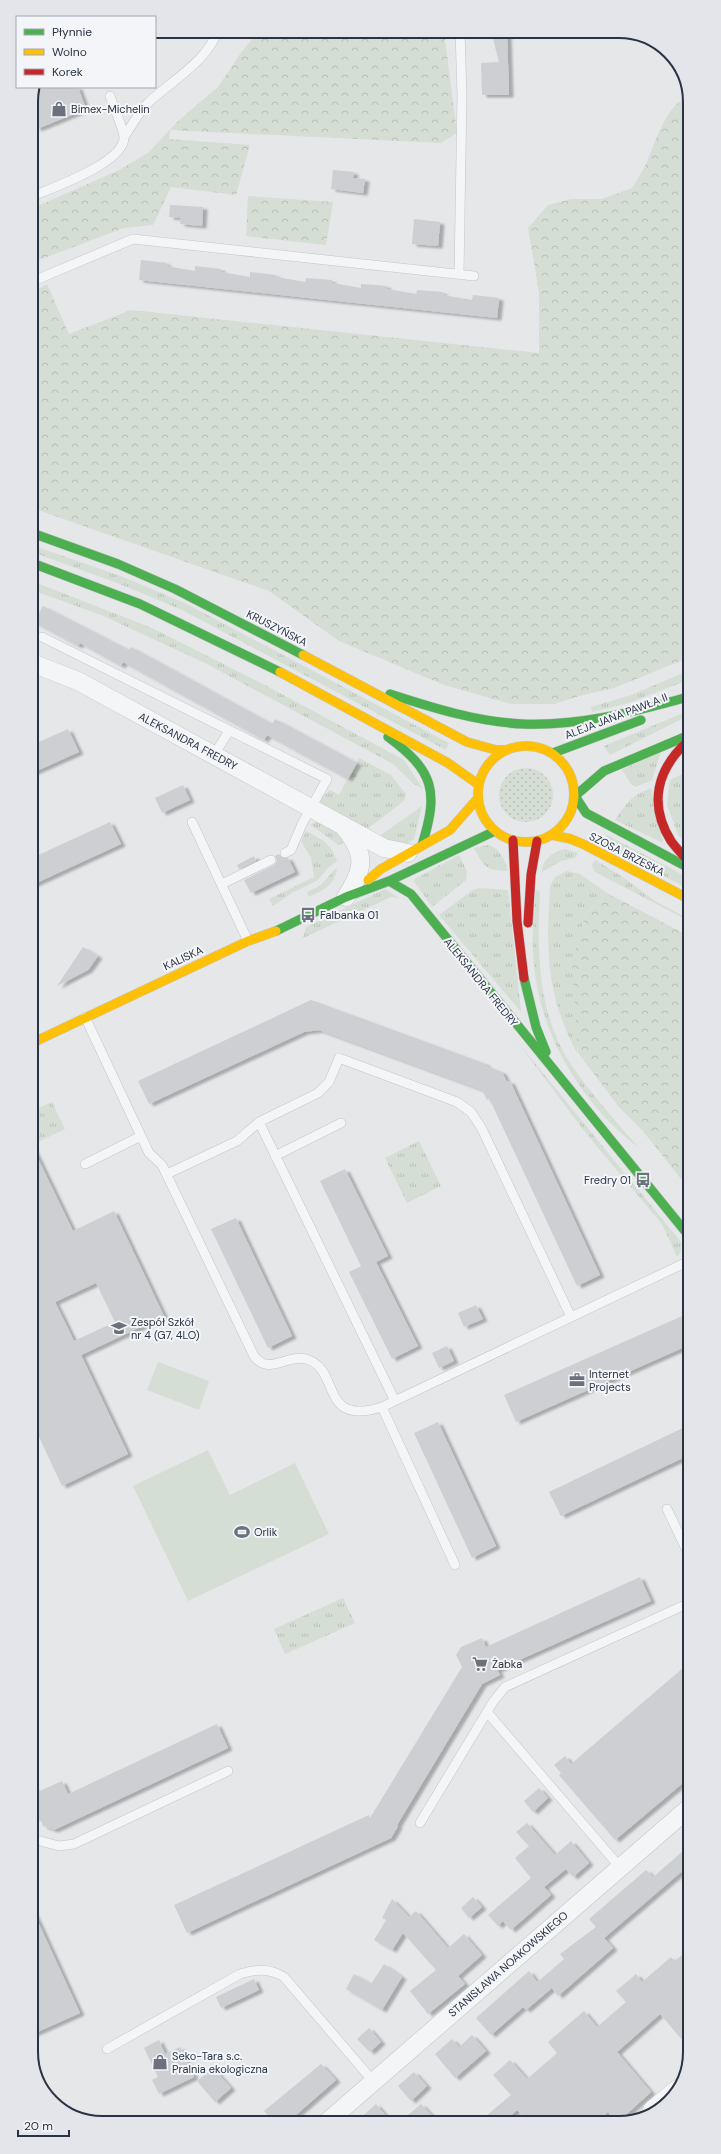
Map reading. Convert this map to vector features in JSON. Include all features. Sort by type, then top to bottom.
[{"type":"main road","name":"KRUSZYŃSKA","points":[[38,535],[118,564],[175,589],[356,682],[467,742],[496,750],[507,750]]},
{"type":"main road","points":[[38,565],[88,583],[174,618],[448,763],[479,785]]},
{"type":"main road","points":[[356,682],[421,704],[500,722],[546,724],[579,721],[651,708],[683,698]]},
{"type":"main road","name":"ALEJA JANA PAWŁA II","points":[[553,753],[586,742],[683,702]]},
{"type":"main road","points":[[351,711],[410,753],[428,777],[432,789],[432,813],[415,849]]},
{"type":"main road","points":[[575,796],[604,771],[683,737]]},
{"type":"main road","points":[[683,745],[668,760],[660,776],[657,797],[664,827],[671,841],[683,855]]},
{"type":"main road","points":[[530,746],[542,748],[553,753],[570,773],[574,784],[575,796],[570,815],[564,824],[552,835],[537,841],[513,840],[495,831],[483,816],[478,798],[479,785],[486,766],[499,754],[507,750],[530,746]]},
{"type":"main road","name":"SZOSA BRZESKA","points":[[575,796],[586,813],[598,821],[683,865]]},
{"type":"main road","name":"KALISKA","points":[[346,897],[381,869],[450,830],[478,798]]},
{"type":"main road","name":"KALISKA","points":[[38,1040],[248,941],[274,932],[346,897],[389,881],[495,831]]},
{"type":"main road","name":"SZOSA BRZESKA","points":[[552,835],[571,839],[586,845],[683,896]]},
{"type":"main road","name":"ALEKSANDRA FREDRY","points":[[513,840],[516,919],[524,980],[537,1028],[546,1051],[568,1090]]},
{"type":"main road","name":"ALEKSANDRA FREDRY","points":[[524,980],[531,875],[537,841]]},
{"type":"main road","name":"ALEKSANDRA FREDRY","points":[[389,881],[404,888],[411,894],[568,1090],[683,1229]]},
{"type":"street","name":"ALEKSANDRA FREDRY","points":[[38,665],[78,682],[341,823],[384,848],[415,849]]},
{"type":"street","name":"ALEKSANDRA FREDRY","points":[[341,823],[356,841],[360,856],[358,875],[346,897]]},
{"type":"street","name":"STANISŁAWA NOAKOWSKIEGO","points":[[334,2116],[619,1866],[683,1813]]},
{"type":"lane","points":[[38,194],[107,162],[122,145],[124,137],[148,102],[184,73],[209,46],[213,38]]},
{"type":"lane","points":[[459,274],[462,94],[460,38]]},
{"type":"lane","points":[[110,96],[124,137]]},
{"type":"lane","points":[[38,279],[133,239],[474,276]]},
{"type":"lane","points":[[42,637],[229,731],[328,778],[302,824],[291,850],[286,853]]},
{"type":"lane","points":[[214,755],[229,731]]},
{"type":"lane","points":[[192,822],[248,941]]},
{"type":"lane","points":[[222,884],[271,860]]},
{"type":"lane","points":[[86,1017],[149,1153],[162,1165],[167,1174],[256,1359],[270,1365],[296,1359],[307,1359],[320,1369],[336,1400],[345,1408],[360,1412],[382,1408],[683,1264]]},
{"type":"lane","points":[[167,1174],[237,1141],[259,1122],[318,1093],[329,1082],[339,1058],[457,1102],[475,1116],[571,1317]]},
{"type":"lane","points":[[259,1122],[395,1401]]},
{"type":"lane","points":[[275,1156],[341,1123]]},
{"type":"lane","points":[[85,1164],[141,1136]]},
{"type":"lane","points":[[382,1408],[455,1565]]},
{"type":"lane","points":[[667,1509],[683,1542]]},
{"type":"lane","points":[[420,1823],[487,1712],[499,1694],[511,1684],[683,1606]]},
{"type":"lane","points":[[487,1712],[619,1866]]},
{"type":"lane","points":[[38,1840],[59,1846],[74,1844],[228,1771]]},
{"type":"lane","points":[[107,2049],[240,1974],[257,1970],[270,1970],[284,1977],[373,2081]]},
{"type":"green space","points":[[253,38],[445,38],[457,133],[441,143],[170,130],[169,139],[250,145],[236,195],[171,187],[153,225],[124,228],[38,260],[38,206],[119,170],[148,153],[177,122],[218,87],[240,54]]},
{"type":"green space","points":[[683,99],[683,660],[614,688],[579,696],[554,704],[511,704],[444,685],[339,641],[269,591],[38,510],[38,289],[47,284],[69,334],[131,310],[539,353],[539,292],[528,228],[548,205],[571,199],[602,199],[632,188],[646,164],[662,126],[667,117]]},
{"type":"green space","points":[[248,196],[333,202],[326,245],[246,236]]},
{"type":"green space","points":[[38,547],[123,577],[185,603],[449,743],[446,750],[182,610],[120,584],[38,554]]},
{"type":"green space","points":[[38,583],[152,628],[265,685],[404,760],[423,789],[414,784],[393,764],[205,663],[101,615],[38,592]]},
{"type":"green space","points":[[683,673],[683,682],[629,703],[592,712],[591,707],[631,695]]},
{"type":"green space","points":[[683,713],[683,718],[610,755],[604,746]]},
{"type":"green space","points":[[661,751],[652,780],[636,787],[631,784],[622,770]]},
{"type":"green space","points":[[359,758],[391,775],[406,794],[404,801],[366,830],[319,803],[323,796],[330,790],[339,795]]},
{"type":"green space","points":[[521,768],[531,768],[541,772],[549,780],[553,790],[553,800],[549,810],[541,818],[531,822],[521,822],[511,818],[503,810],[499,800],[499,790],[503,780],[511,772]]},
{"type":"green space","points":[[683,774],[683,840],[678,835],[667,805],[670,780]]},
{"type":"green space","points":[[651,788],[663,843],[615,820],[630,800]]},
{"type":"green space","points":[[422,806],[414,839],[403,846],[378,837]]},
{"type":"green space","points":[[315,822],[328,826],[346,842],[339,845],[335,843],[310,825]]},
{"type":"green space","points":[[306,831],[325,842],[332,850],[337,861],[327,869],[318,880],[292,893],[273,906],[269,899],[314,877],[311,858],[301,841]]},
{"type":"green space","points":[[607,835],[683,875],[683,886],[602,844]]},
{"type":"green space","points":[[489,845],[502,855],[508,871],[495,870],[486,867],[474,848]]},
{"type":"green space","points":[[565,849],[578,853],[575,858],[561,861],[542,872],[544,863],[552,854]]},
{"type":"green space","points":[[459,855],[467,871],[466,880],[432,907],[413,880]]},
{"type":"green space","points":[[595,860],[623,877],[655,901],[683,916],[683,918],[595,872],[592,865]]},
{"type":"green space","points":[[337,867],[331,883],[324,889],[309,897],[307,892],[320,886]]},
{"type":"green space","points":[[567,871],[580,874],[607,893],[586,913],[577,1053],[559,1011],[550,972],[548,932],[550,886],[555,877]]},
{"type":"green space","points":[[479,888],[508,890],[521,1012],[439,915],[473,890]]},
{"type":"green space","points":[[385,889],[399,898],[391,897],[303,938],[306,927]]},
{"type":"green space","points":[[536,890],[540,892],[539,958],[545,1001],[559,1043],[570,1063],[586,1085],[639,1148],[617,1130],[598,1109],[580,1086],[552,1037],[536,982],[533,954],[533,930]]},
{"type":"green space","points":[[607,893],[683,933],[683,1181],[642,1130],[619,1107],[578,1053],[572,963],[586,913]]},
{"type":"green space","points":[[516,1040],[681,1242],[681,1252],[677,1257],[662,1224],[588,1136]]},
{"type":"green space","points":[[52,1102],[65,1129],[38,1142],[38,1108]]},
{"type":"green space","points":[[419,1141],[441,1186],[407,1203],[385,1158]]},
{"type":"green space","points":[[158,1362],[209,1381],[199,1410],[147,1390]]},
{"type":"green space","name":"Orlik","points":[[208,1450],[230,1495],[295,1463],[329,1534],[188,1601],[133,1486]]},
{"type":"green space","points":[[343,1598],[355,1623],[285,1654],[274,1629]]},
{"type":"building","points":[[493,38],[507,38],[509,95],[482,95],[481,63],[499,62]]},
{"type":"building","name":"Bimex-Michelin","points":[[40,88],[78,88],[86,109],[38,129]]},
{"type":"building","points":[[333,170],[354,172],[353,178],[365,179],[363,193],[331,189]]},
{"type":"building","points":[[170,205],[203,207],[202,226],[180,224],[181,218],[169,217]]},
{"type":"building","points":[[414,219],[440,222],[438,246],[412,244]]},
{"type":"building","points":[[141,260],[167,263],[166,266],[195,271],[195,266],[221,269],[221,272],[250,277],[250,272],[276,275],[276,277],[305,282],[306,278],[332,280],[332,283],[361,288],[361,284],[387,286],[387,289],[416,294],[417,290],[443,292],[443,295],[472,300],[473,295],[499,298],[497,318],[139,280]]},
{"type":"building","points":[[43,606],[129,650],[131,647],[272,724],[275,719],[357,763],[348,779],[267,735],[264,740],[123,662],[121,666],[80,643],[78,646],[38,624],[38,615]]},
{"type":"building","points":[[68,729],[79,752],[38,770],[38,742]]},
{"type":"building","points":[[183,785],[190,800],[162,813],[155,798]]},
{"type":"building","points":[[110,822],[121,844],[38,882],[38,855]]},
{"type":"building","points":[[279,854],[282,858],[288,858],[295,872],[251,893],[244,880],[274,865],[277,861],[275,856]]},
{"type":"building","points":[[254,856],[256,861],[239,869],[237,865]]},
{"type":"building","points":[[83,947],[98,956],[88,970],[57,986]]},
{"type":"building","points":[[311,1000],[486,1064],[486,1066],[502,1072],[507,1082],[510,1081],[600,1275],[577,1286],[489,1098],[487,1100],[482,1090],[319,1030],[304,1032],[149,1104],[138,1081]]},
{"type":"building","name":"Zespół Szkół nr 4 (G7, 4LO)","points":[[38,1158],[73,1231],[114,1211],[164,1316],[81,1355],[128,1454],[62,1486],[38,1435]],"holes":[[[96,1283],[115,1322],[74,1341],[55,1302]]]},
{"type":"building","points":[[345,1169],[388,1256],[376,1262],[418,1346],[392,1359],[349,1272],[361,1266],[320,1181]]},
{"type":"building","points":[[236,1218],[292,1336],[268,1348],[211,1229]]},
{"type":"building","points":[[476,1305],[483,1319],[464,1327],[458,1313]]},
{"type":"building","points":[[683,1316],[683,1348],[516,1422],[504,1395]]},
{"type":"building","points":[[447,1346],[454,1361],[439,1368],[432,1353]]},
{"type":"building","points":[[438,1422],[496,1546],[472,1558],[414,1433]]},
{"type":"building","points":[[683,1428],[683,1458],[561,1516],[549,1492]]},
{"type":"building","points":[[640,1577],[651,1601],[497,1670],[500,1675],[482,1684],[397,1825],[398,1826],[391,1838],[187,1933],[174,1905],[369,1815],[370,1818],[462,1667],[456,1655],[461,1647],[482,1638],[486,1647]]},
{"type":"building","points":[[683,1668],[683,1783],[615,1840],[559,1775],[561,1773],[554,1765],[565,1756],[571,1764]]},
{"type":"building","points":[[217,1724],[228,1748],[54,1830],[43,1826],[41,1819],[38,1818],[38,1790],[40,1791],[62,1781],[68,1794]]},
{"type":"building","points":[[539,1788],[548,1798],[533,1812],[524,1801]]},
{"type":"building","points":[[527,1823],[555,1855],[571,1841],[589,1863],[573,1877],[566,1869],[544,1887],[551,1895],[511,1930],[503,1921],[498,1926],[488,1915],[531,1878],[515,1858],[529,1846],[516,1832]]},
{"type":"building","points":[[683,1851],[683,1874],[681,1872],[604,1938],[613,1948],[558,1996],[552,1988],[526,2010],[523,2007],[491,2035],[476,2018],[529,1971],[537,1982],[541,1979],[564,1959],[560,1954],[596,1927],[589,1919],[646,1870],[653,1877]]},
{"type":"building","points":[[473,1897],[482,1907],[469,1918],[461,1908]]},
{"type":"building","points":[[392,1899],[409,1917],[416,1911],[448,1948],[464,1934],[482,1955],[458,1976],[465,1984],[428,2014],[410,1991],[436,1970],[403,1933],[392,1950],[374,1940],[386,1920],[382,1918]]},
{"type":"building","points":[[38,1922],[80,2013],[38,2032]]},
{"type":"building","points":[[683,1954],[683,2041],[660,2014],[617,2052],[651,2092],[625,2115],[611,2116],[608,2112],[604,2116],[522,2116],[517,2110],[510,2116],[486,2116],[511,2095],[493,2075],[510,2060],[527,2079],[557,2053],[548,2042],[584,2011],[597,2027],[626,2002],[616,1991],[636,1974],[642,1982],[671,1957],[675,1961]]},
{"type":"building","points":[[384,1964],[402,1977],[382,2010],[346,1989],[354,1974],[371,1984]]},
{"type":"building","points":[[254,1979],[259,1990],[221,2008],[216,1997]]},
{"type":"building","points":[[369,2028],[381,2042],[370,2052],[357,2039]]},
{"type":"building","points":[[472,2035],[486,2051],[455,2078],[435,2054],[452,2039],[459,2047]]},
{"type":"building","points":[[159,2040],[165,2054],[180,2047],[194,2077],[159,2094],[152,2080],[158,2077],[144,2048]]},
{"type":"building","points":[[321,2064],[336,2080],[295,2116],[269,2116],[264,2111]]},
{"type":"building","points":[[213,2068],[231,2088],[215,2102],[197,2081]]},
{"type":"building","points":[[414,2072],[427,2086],[411,2101],[398,2086]]},
{"type":"building","points":[[376,2104],[386,2116],[363,2116]]},
{"type":"building","points":[[421,2104],[432,2116],[407,2116]]},
{"type":"traffic: fast","points":[[38,535],[118,564],[175,589],[303,655]]},
{"type":"traffic: fast","points":[[38,565],[140,604],[280,672]]},
{"type":"traffic: fast","points":[[390,694],[439,709],[472,717],[506,723],[523,724],[565,723],[606,717],[683,698]]},
{"type":"traffic: fast","points":[[553,753],[641,720]]},
{"type":"traffic: fast","points":[[388,737],[415,761],[429,784],[431,796],[430,810],[422,845]]},
{"type":"traffic: fast","points":[[575,796],[604,771],[683,738]]},
{"type":"traffic: fast","points":[[575,796],[586,813],[683,865]]},
{"type":"traffic: fast","points":[[276,931],[346,897],[389,881],[495,831]]},
{"type":"traffic: fast","points":[[389,881],[411,894],[683,1229]]},
{"type":"traffic: fast","points":[[524,978],[536,1027],[546,1052]]},
{"type":"traffic: slow","points":[[303,655],[467,742],[496,750],[507,750]]},
{"type":"traffic: slow","points":[[280,672],[448,763],[479,785]]},
{"type":"traffic: slow","points":[[526,746],[544,750],[553,754],[560,760],[566,767],[570,776],[574,794],[570,812],[566,821],[560,828],[553,834],[544,838],[526,842],[508,838],[499,834],[492,828],[486,821],[482,812],[478,794],[482,776],[486,767],[492,760],[499,754],[508,750],[526,746]]},
{"type":"traffic: slow","points":[[368,880],[381,869],[450,830],[478,798]]},
{"type":"traffic: slow","points":[[552,835],[571,839],[585,845],[683,896]]},
{"type":"traffic: slow","points":[[38,1040],[248,941],[276,931]]},
{"type":"traffic: jam","points":[[683,746],[669,763],[663,775],[659,788],[658,800],[664,827],[671,841],[683,856]]},
{"type":"traffic: jam","points":[[513,840],[517,921],[524,978]]},
{"type":"traffic: jam","points":[[528,923],[531,875],[537,841]]},
{"type":"place","name":"Bimex-Michelin","points":[[59,109]]},
{"type":"place","name":"Falbanka 01","points":[[308,915]]},
{"type":"place","name":"Fredry 01","points":[[643,1180]]},
{"type":"place","name":"Zespół Szkół nr 4 (G7, 4LO)","points":[[119,1328]]},
{"type":"place","name":"Internet Projects","points":[[577,1380]]},
{"type":"place","name":"Orlik","points":[[242,1532]]},
{"type":"place","name":"Żabka","points":[[480,1664]]},
{"type":"place","name":"Seko-Tara s.c. Pralnia ekologiczna","points":[[160,2062]]}]
